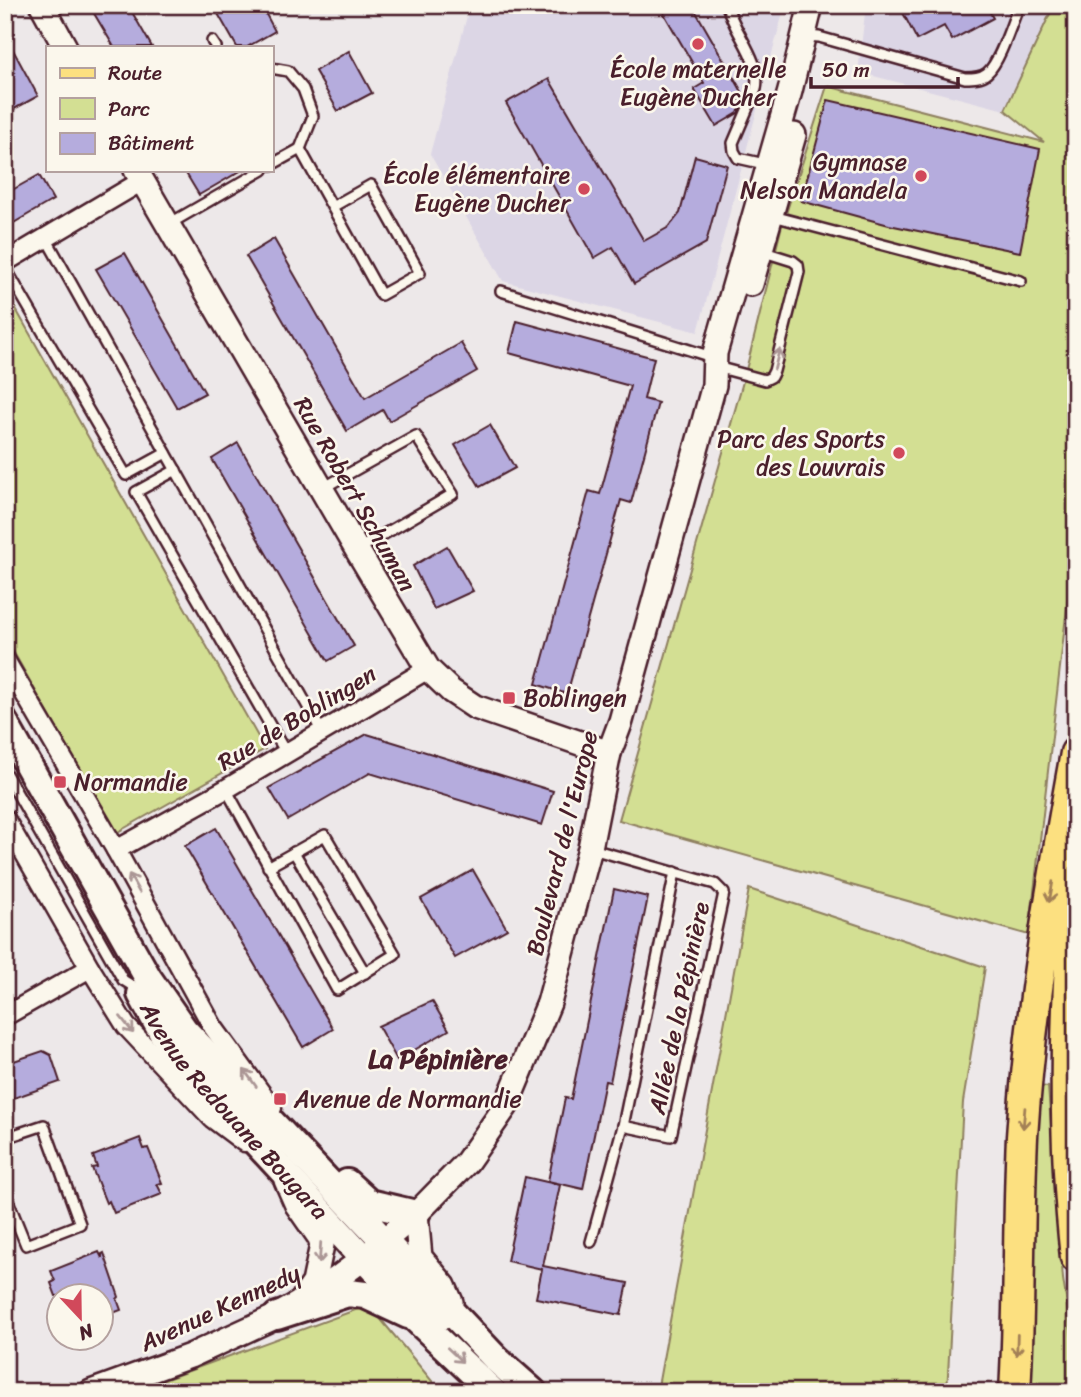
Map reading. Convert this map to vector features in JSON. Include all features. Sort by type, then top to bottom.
[{"type":"main road","name":"Avenue Redouane Bougara","points":[[5,724],[148,978],[184,1030],[292,1163],[363,1259],[416,1319],[494,1392]]},
{"type":"main road","points":[[1015,1392],[1022,1136],[1029,1058],[1048,908],[1076,753]]},
{"type":"main road","name":"Avenue Redouane Bougara","points":[[5,756],[163,1034],[188,1070],[248,1133],[292,1163],[385,1240],[498,1360],[533,1392]]},
{"type":"main road","points":[[1076,878],[1067,1046],[1070,1187],[1076,1257]]},
{"type":"main road","points":[[292,1163],[328,1165],[369,1203],[416,1214]]},
{"type":"main road","points":[[277,1316],[348,1293],[365,1295],[416,1319]]},
{"type":"street","points":[[42,5],[64,46]]},
{"type":"street","name":"Boulevard de l'Europe","points":[[753,248],[771,215],[818,6]]},
{"type":"street","name":"Boulevard de l'Europe","points":[[363,1259],[416,1214],[467,1162],[506,1106],[549,1003],[590,848],[609,753],[624,712],[753,248],[769,165],[811,36]]},
{"type":"street","points":[[5,261],[46,238],[139,175]]},
{"type":"street","name":"Rue Robert Schuman","points":[[139,175],[428,668],[451,691],[475,707],[609,753]]},
{"type":"street","name":"Avenue Redouane Bougara","points":[[5,660],[116,850],[213,1027],[275,1112],[292,1163]]},
{"type":"street","name":"Rue de Boblingen","points":[[116,850],[226,789],[428,668]]},
{"type":"street","points":[[5,819],[126,1026],[212,1118],[292,1163],[297,1205],[322,1245],[314,1283],[301,1301]]},
{"type":"street","points":[[5,1016],[90,968]]},
{"type":"street","points":[[248,1133],[294,1169],[348,1223],[370,1236],[385,1240]]},
{"type":"street","points":[[416,1214],[420,1257],[444,1286],[460,1320]]},
{"type":"street","points":[[363,1259],[387,1270],[441,1316],[460,1320]]},
{"type":"street","name":"Avenue Kennedy","points":[[91,1392],[190,1356],[277,1316],[320,1291],[363,1259]]},
{"type":"lane","points":[[727,5],[756,67],[758,80],[733,143],[734,151],[738,158],[769,165]]},
{"type":"lane","points":[[811,36],[965,78],[975,78],[985,74],[993,66],[1019,5]]},
{"type":"lane","points":[[273,68],[288,71],[303,89],[313,116],[300,149],[273,164]]},
{"type":"lane","points":[[300,149],[381,296],[420,273],[371,185],[332,207]]},
{"type":"lane","points":[[169,223],[259,172]]},
{"type":"lane","points":[[771,215],[1021,281]]},
{"type":"lane","points":[[46,238],[322,732]]},
{"type":"lane","points":[[501,291],[718,370],[765,380],[771,377],[774,371],[799,272],[798,265],[793,261],[753,248]]},
{"type":"lane","points":[[5,267],[126,475],[166,453]]},
{"type":"lane","points":[[321,488],[416,436],[453,494],[357,550]]},
{"type":"lane","points":[[176,470],[136,492],[286,753]]},
{"type":"lane","points":[[5,706],[128,921]]},
{"type":"lane","points":[[5,772],[123,980],[139,990]]},
{"type":"lane","points":[[226,789],[268,867],[337,989],[395,954],[325,835],[268,867]]},
{"type":"lane","name":"Allée de la Pépinière","points":[[590,848],[715,884],[724,892],[671,1136],[623,1126]]},
{"type":"lane","points":[[294,852],[365,973]]},
{"type":"lane","name":"Allée de la Pépinière","points":[[591,1242],[623,1126],[675,872]]},
{"type":"lane","points":[[142,945],[184,1030]]},
{"type":"lane","points":[[5,1138],[44,1125],[80,1224],[26,1245],[5,1193]]},
{"type":"shaded area","points":[[470,5],[785,5],[698,332],[503,281],[430,154]]},
{"type":"shaded area","points":[[866,5],[1054,5],[1005,110],[858,72]]},
{"type":"green space","name":"Parc des Sports des Louvrais","points":[[1054,5],[1076,5],[1076,529],[1029,935],[619,820],[744,378],[781,229],[827,86],[1044,142],[1005,110]]},
{"type":"green space","points":[[5,290],[265,749],[116,833],[5,637]]},
{"type":"green space","points":[[749,889],[985,967],[963,1102],[947,1392],[657,1392]]},
{"type":"green space","points":[[1036,1086],[1048,1087],[1063,1279],[1076,1363],[1076,1392],[1025,1392]]},
{"type":"green space","points":[[369,1305],[441,1392],[131,1392]]},
{"type":"building","points":[[89,5],[128,5],[151,46],[113,46]]},
{"type":"building","points":[[213,5],[261,5],[275,31],[249,46],[236,46]]},
{"type":"building","name":"École maternelle Eugène Ducher","points":[[659,5],[692,5],[745,97],[737,102],[740,108],[738,113],[716,126],[694,89],[704,83]]},
{"type":"building","points":[[899,5],[986,5],[993,18],[952,40],[944,26],[917,40]]},
{"type":"building","points":[[5,35],[38,96],[5,114]]},
{"type":"building","points":[[349,51],[372,93],[338,111],[315,71]]},
{"type":"building","name":"École élémentaire Eugène Ducher","points":[[549,79],[644,241],[669,227],[680,213],[695,156],[727,165],[706,243],[634,284],[613,247],[594,258],[506,103]]},
{"type":"building","name":"Gymnase Nelson Mandela","points":[[828,100],[1040,149],[1020,252],[889,225],[801,201]]},
{"type":"building","points":[[185,172],[239,172],[199,195]]},
{"type":"building","points":[[39,175],[53,200],[5,228],[5,194]]},
{"type":"building","points":[[274,239],[365,398],[461,343],[477,371],[389,421],[383,410],[347,431],[246,256]]},
{"type":"building","points":[[125,253],[205,393],[177,408],[96,269]]},
{"type":"building","points":[[517,321],[654,358],[644,399],[658,403],[631,503],[621,500],[567,694],[536,684],[589,491],[600,494],[630,386],[509,353]]},
{"type":"building","points":[[490,425],[515,468],[480,487],[455,445]]},
{"type":"building","points":[[238,443],[354,646],[328,661],[212,459]]},
{"type":"building","points":[[447,546],[473,591],[434,609],[413,566]]},
{"type":"building","points":[[367,734],[553,791],[542,825],[370,773],[288,820],[269,788]]},
{"type":"building","points":[[216,828],[333,1029],[303,1047],[185,846]]},
{"type":"building","points":[[473,870],[507,929],[455,958],[421,899]]},
{"type":"building","points":[[614,889],[648,897],[610,1082],[605,1081],[583,1189],[548,1181],[565,1098],[571,1099]]},
{"type":"building","points":[[432,1001],[449,1030],[397,1060],[378,1026]]},
{"type":"building","points":[[43,1051],[51,1055],[60,1082],[5,1101],[5,1064]]},
{"type":"building","points":[[140,1138],[144,1149],[148,1148],[162,1183],[157,1184],[162,1194],[114,1213],[109,1201],[106,1203],[92,1168],[97,1167],[93,1156]]},
{"type":"building","points":[[525,1177],[560,1185],[543,1266],[628,1283],[621,1315],[536,1298],[542,1269],[507,1261]]},
{"type":"building","points":[[99,1252],[102,1258],[104,1253],[114,1282],[53,1282],[55,1281],[51,1271]]},
{"type":"building","points":[[116,1288],[119,1297],[117,1299],[121,1310],[116,1312]]},
{"type":"place","name":"École maternelle Eugène Ducher","points":[[698,44]]},
{"type":"place","name":"Gymnase Nelson Mandela","points":[[921,176]]},
{"type":"place","name":"École élémentaire Eugène Ducher","points":[[584,189]]},
{"type":"place","name":"Parc des Sports des Louvrais","points":[[899,453]]},
{"type":"place","name":"Boblingen","points":[[509,698]]},
{"type":"place","name":"Normandie","points":[[60,782]]},
{"type":"place","name":"Avenue de Normandie","points":[[280,1099]]},
{"type":"district","name":"La Pépinière","points":[[438,1059]]}]
